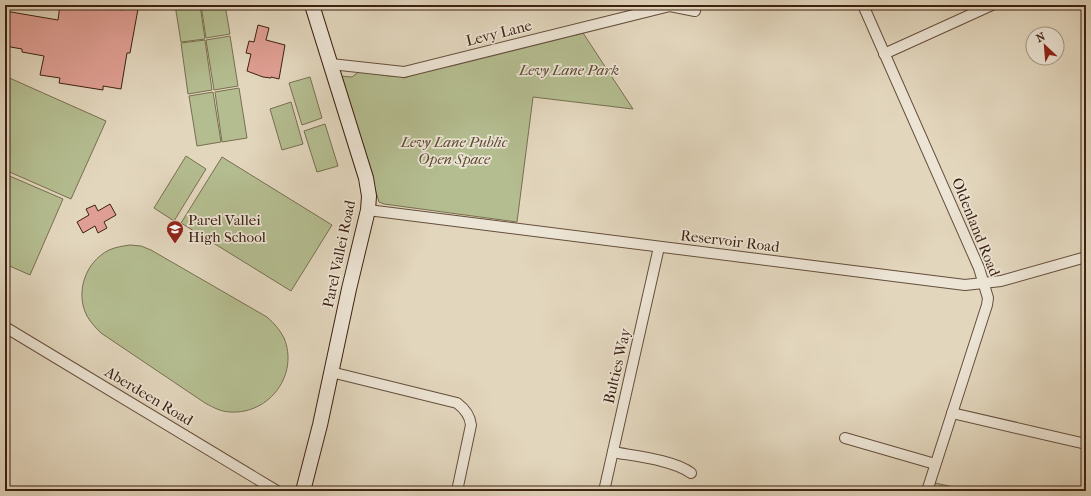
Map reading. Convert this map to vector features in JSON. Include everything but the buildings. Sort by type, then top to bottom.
[{"type":"street","name":"Parel Vallei Road","points":[[303,491],[320,425],[349,289],[368,210],[369,196],[366,178],[312,5]]},
{"type":"street","name":"Oldenland Road","points":[[862,5],[979,268],[988,298],[987,306],[926,491]]},
{"type":"street","points":[[884,54],[992,5]]},
{"type":"street","name":"Levy Lane","points":[[331,64],[404,72],[670,6],[695,11]]},
{"type":"street","name":"Reservoir Road","points":[[368,210],[965,285],[1001,281],[1086,257]]},
{"type":"street","name":"Bulties Way","points":[[604,491],[659,247]]},
{"type":"street","name":"Aberdeen Road","points":[[5,327],[277,491]]},
{"type":"street","points":[[331,372],[457,402],[464,408],[470,419],[471,425],[457,491]]},
{"type":"street","points":[[952,413],[1086,444]]},
{"type":"street","points":[[845,438],[935,464]]},
{"type":"street","points":[[613,452],[674,465],[686,469],[691,473]]},
{"type":"green space","points":[[175,5],[200,5],[205,39],[181,42]]},
{"type":"green space","points":[[201,5],[225,5],[230,34],[206,38]]},
{"type":"green space","name":"Levy Lane Public Open Space","points":[[583,33],[633,109],[533,97],[517,222],[384,204],[379,202],[340,76],[352,77],[360,71],[404,78],[445,65],[451,66],[571,34],[576,35]]},
{"type":"green space","points":[[230,36],[238,86],[214,90],[206,40]]},
{"type":"green space","points":[[205,40],[212,90],[188,94],[181,43]]},
{"type":"green space","points":[[5,76],[106,121],[71,199],[5,170]]},
{"type":"green space","points":[[310,77],[322,118],[302,125],[289,83]]},
{"type":"green space","points":[[239,88],[247,138],[222,142],[215,92]]},
{"type":"green space","points":[[213,92],[221,142],[197,146],[189,96]]},
{"type":"green space","points":[[291,102],[303,144],[282,150],[270,109]]},
{"type":"green space","points":[[325,124],[338,166],[317,172],[304,131]]},
{"type":"green space","points":[[186,156],[206,169],[174,221],[154,208]]},
{"type":"green space","points":[[222,157],[332,225],[291,291],[181,223]]},
{"type":"green space","points":[[5,174],[63,199],[30,275],[5,264]]},
{"type":"green space","points":[[130,245],[141,246],[151,250],[267,317],[274,324],[284,338],[288,352],[288,365],[284,378],[278,389],[269,399],[258,406],[245,411],[228,412],[218,409],[205,403],[101,333],[95,327],[87,316],[84,307],[82,288],[84,279],[88,270],[101,255],[109,250]]},
{"type":"green space","points":[[935,483],[972,491],[932,491]]},
{"type":"place","name":"Parel Vallei High School","points":[[175,244]]},
{"type":"park label","name":"Levy Lane Park","points":[[569,70]]}]
